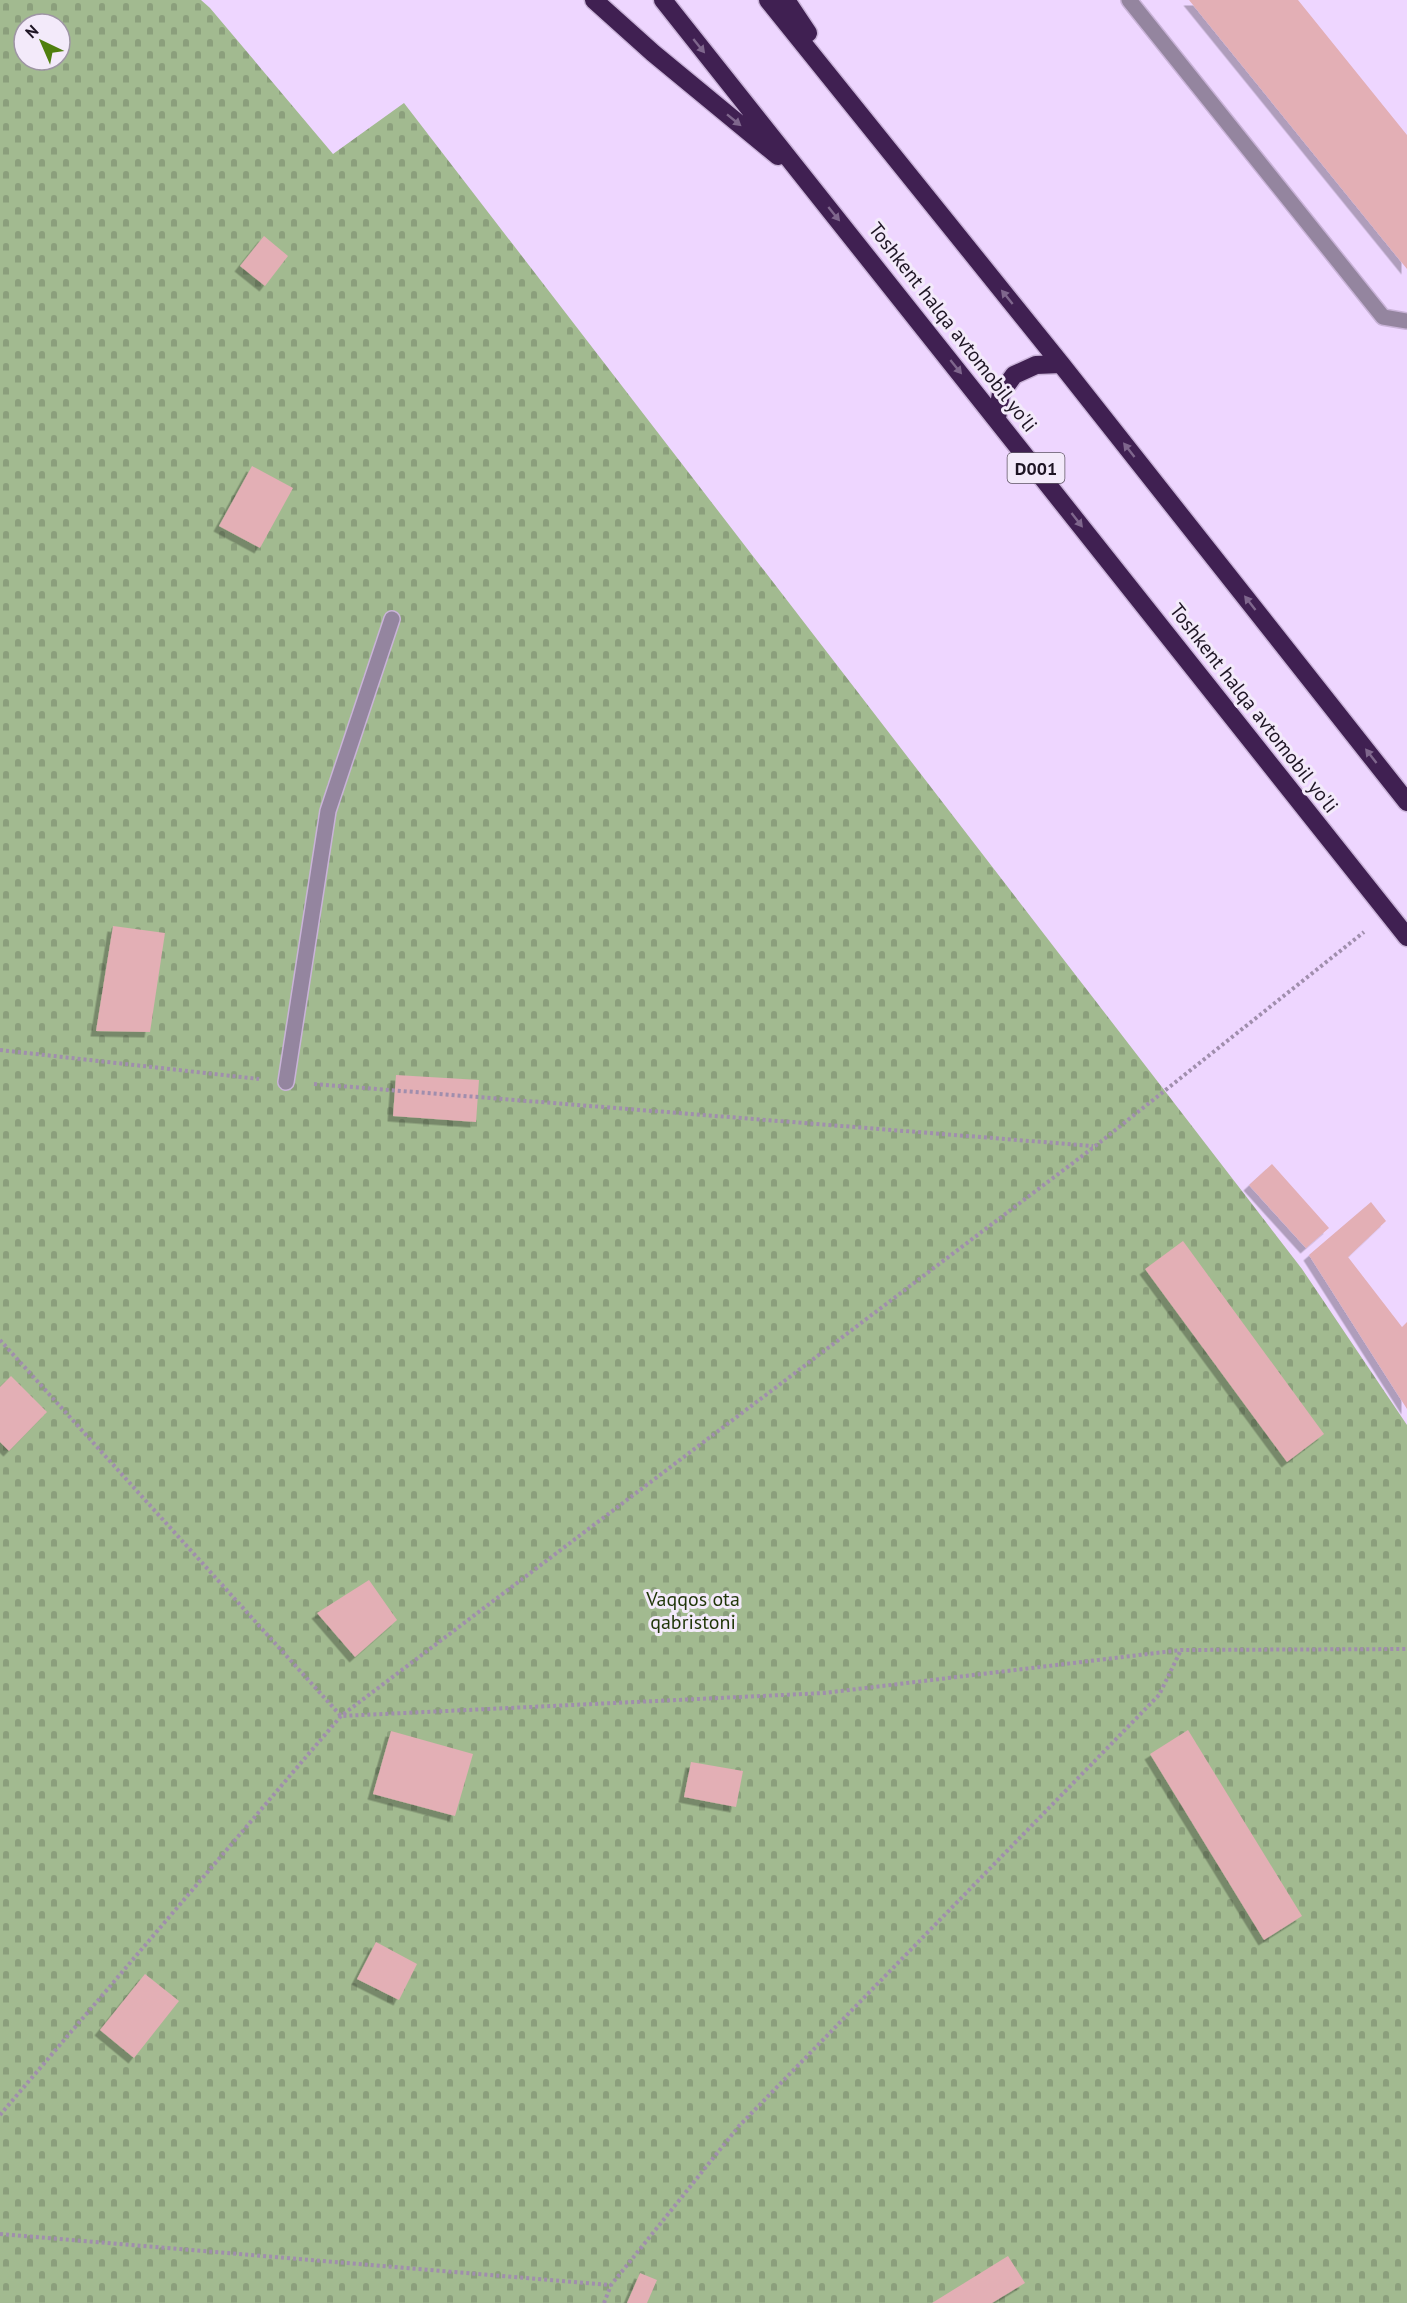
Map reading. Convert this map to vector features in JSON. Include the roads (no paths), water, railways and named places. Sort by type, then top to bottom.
[{"type":"highway","points":[[594,0],[653,53],[808,181]]},
{"type":"highway","name":"Toshkent halqa avtomobil yo'li","points":[[663,0],[1407,937]]},
{"type":"highway","points":[[768,0],[1061,364],[1407,802]]},
{"type":"highway","points":[[786,0],[868,124]]},
{"type":"highway","points":[[997,418],[1001,393],[1014,375],[1036,365],[1061,364]]},
{"type":"lane","points":[[1129,0],[1383,317],[1407,321]]},
{"type":"lane","points":[[286,1082],[328,811],[392,619]]},
{"type":"park label","name":"Vaqqos ota qabristoni","points":[[693,1610]]}]
